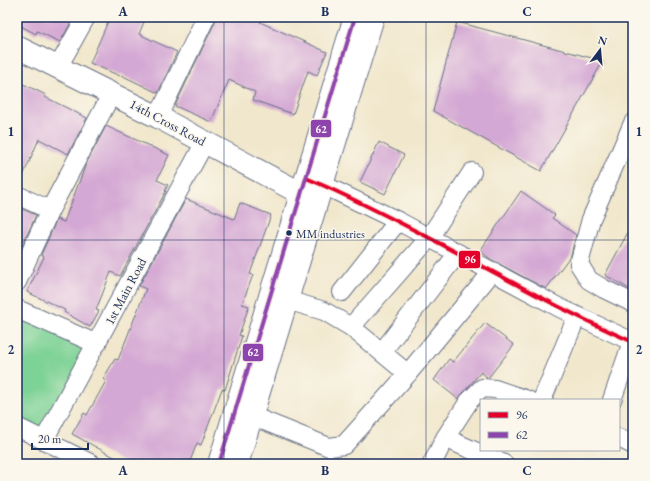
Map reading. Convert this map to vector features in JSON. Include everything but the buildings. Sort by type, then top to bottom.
[{"type":"main road","points":[[237,464],[286,300],[355,17]]},
{"type":"main road","points":[[219,464],[312,189],[373,17]]},
{"type":"main road","name":"14th Cross Road","points":[[17,47],[158,116],[205,142],[312,189]]},
{"type":"street","points":[[58,67],[86,17]]},
{"type":"street","points":[[158,116],[206,17]]},
{"type":"street","points":[[17,282],[50,210],[112,93]]},
{"type":"street","points":[[633,123],[591,219],[579,264],[589,280],[633,304]]},
{"type":"street","name":"1st Main Road","points":[[44,440],[205,142]]},
{"type":"street","points":[[351,327],[429,238],[472,172]]},
{"type":"street","points":[[312,189],[398,222],[577,316],[632,342],[612,399]]},
{"type":"street","points":[[17,195],[50,210]]},
{"type":"street","points":[[342,292],[398,222]]},
{"type":"street","points":[[382,352],[458,253]]},
{"type":"street","points":[[252,416],[329,447],[344,445],[408,374],[493,271]]},
{"type":"street","points":[[286,300],[324,311],[351,327],[408,374]]},
{"type":"street","points":[[17,309],[97,344]]},
{"type":"street","points":[[542,399],[577,316]]},
{"type":"street","points":[[432,464],[445,438],[469,401],[482,388],[495,389],[525,399]]},
{"type":"street","points":[[17,427],[92,464]]},
{"type":"street","points":[[445,438],[504,464]]},
{"type":"street","points":[[620,438],[633,445]]},
{"type":"green space","points":[[17,309],[95,348],[44,440],[17,427]]},
{"type":"transit line","name":"62","points":[[219,464],[355,17]]},
{"type":"transit line","name":"96","points":[[306,178],[378,211],[552,303],[633,342]]},
{"type":"place","name":"MM industries","points":[[289,233]]}]
